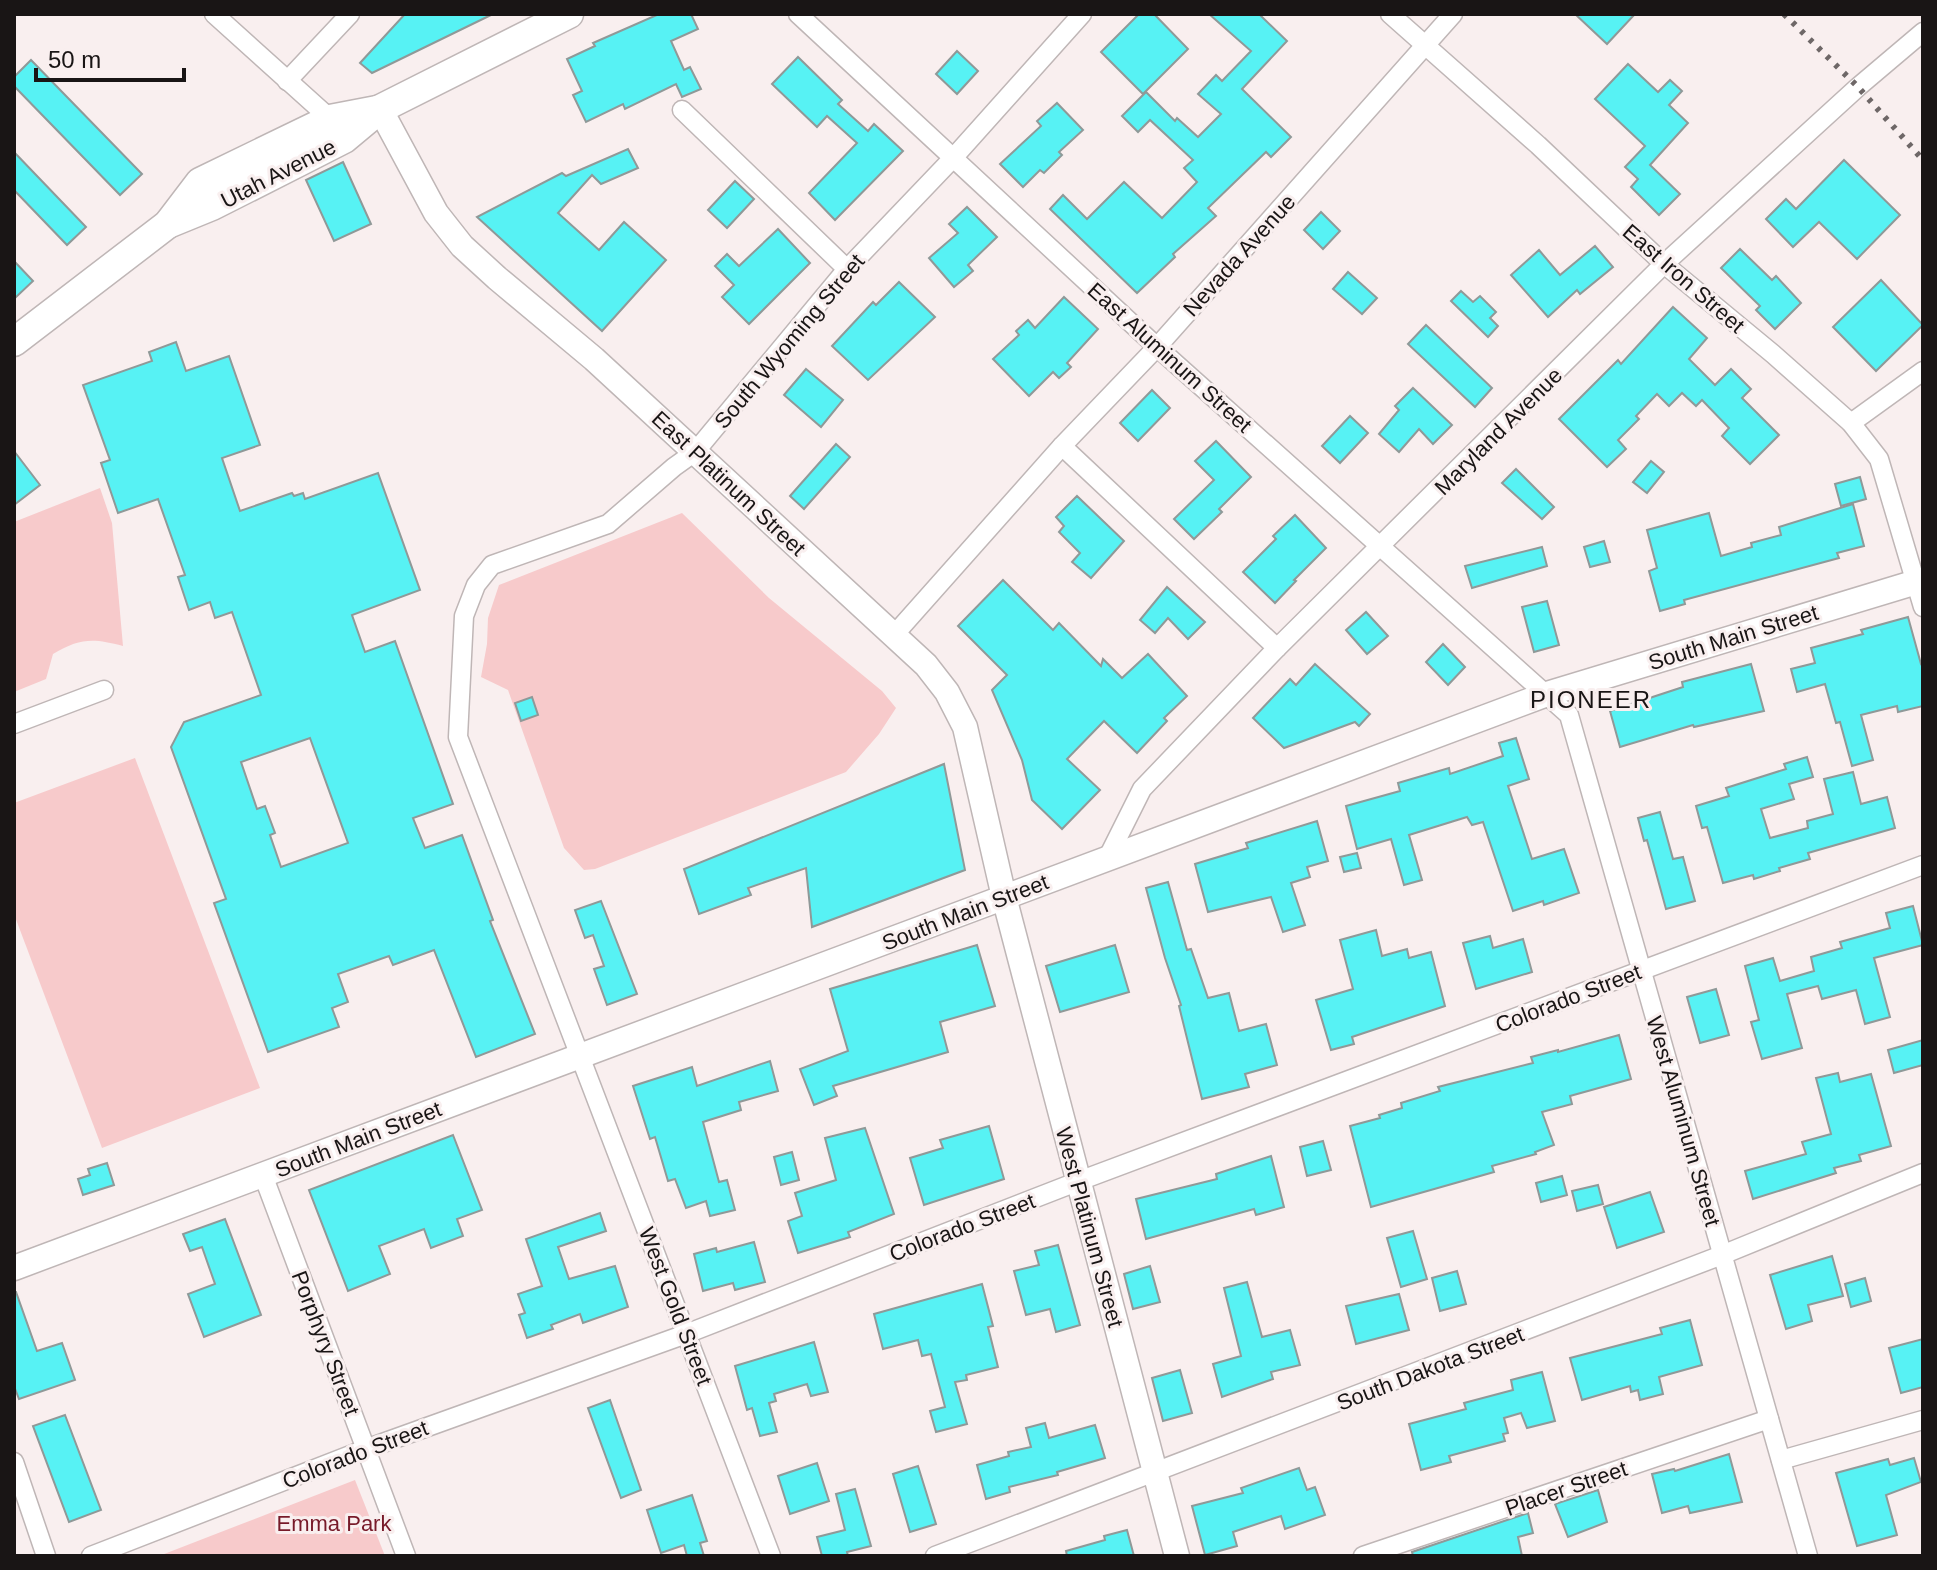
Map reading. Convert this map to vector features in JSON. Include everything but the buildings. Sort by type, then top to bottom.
[{"type":"main road","name":"Utah Avenue","points":[[168,224],[200,182],[380,109],[569,14]]},
{"type":"main road","name":"East Platinum Street","points":[[380,109],[436,213],[462,246],[594,359],[926,665],[947,692],[965,727],[1004,897]]},
{"type":"main road","name":"Utah Avenue","points":[[168,224],[246,190],[340,126]]},
{"type":"main road","points":[[14,342],[168,224]]},
{"type":"main road","name":"South Main Street","points":[[14,1268],[1547,694],[1920,581]]},
{"type":"main road","name":"West Platinum Street","points":[[1004,897],[1177,1556]]},
{"type":"street","points":[[214,14],[340,126]]},
{"type":"street","points":[[287,81],[350,14]]},
{"type":"street","name":"East Aluminum Street","points":[[798,14],[1157,347],[1547,694]]},
{"type":"street","name":"South Wyoming Street","points":[[517,891],[458,737],[464,616],[476,585],[492,565],[608,524],[695,452],[847,269],[954,157],[1082,14]]},
{"type":"street","name":"East Iron Street","points":[[1390,14],[1664,264],[1851,423],[1879,459],[1920,581],[1923,607]]},
{"type":"street","name":"Nevada Avenue","points":[[894,635],[1062,446],[1157,347],[1453,14]]},
{"type":"street","name":"Maryland Avenue","points":[[1107,859],[1142,789],[1277,648],[1664,264],[1923,32]]},
{"type":"street","points":[[682,110],[847,269]]},
{"type":"street","points":[[1851,423],[1923,371]]},
{"type":"street","points":[[1062,446],[1277,648]]},
{"type":"street","points":[[14,724],[104,690]]},
{"type":"street","name":"West Aluminum Street","points":[[1547,694],[1569,715],[1808,1556]]},
{"type":"street","name":"Colorado Street","points":[[91,1556],[366,1449],[686,1334],[1079,1181],[1923,865]]},
{"type":"street","name":"West Gold Street","points":[[517,891],[771,1556]]},
{"type":"street","name":"South Dakota Street","points":[[935,1556],[1722,1255],[1923,1173]]},
{"type":"street","name":"Porphyry Street","points":[[263,1175],[406,1556]]},
{"type":"street","name":"Placer Street","points":[[1363,1556],[1769,1419]]},
{"type":"street","points":[[1781,1460],[1923,1420]]},
{"type":"street","points":[[14,1462],[46,1556]]},
{"type":"green space","points":[[100,488],[112,523],[123,646],[95,641],[71,645],[53,654],[46,679],[14,692],[14,522]]},
{"type":"green space","points":[[682,513],[769,598],[882,691],[896,708],[879,734],[846,772],[595,869],[584,870],[564,848],[508,690],[481,677],[488,618],[499,585]]},
{"type":"green space","points":[[135,758],[260,1088],[102,1148],[14,914],[14,803]]},
{"type":"green space","name":"Emma Park","points":[[355,1480],[385,1556],[159,1556]]},
{"type":"railway","points":[[1784,14],[1858,87],[1923,160]]},
{"type":"district","name":"PIONEER","points":[[1591,700]]}]
